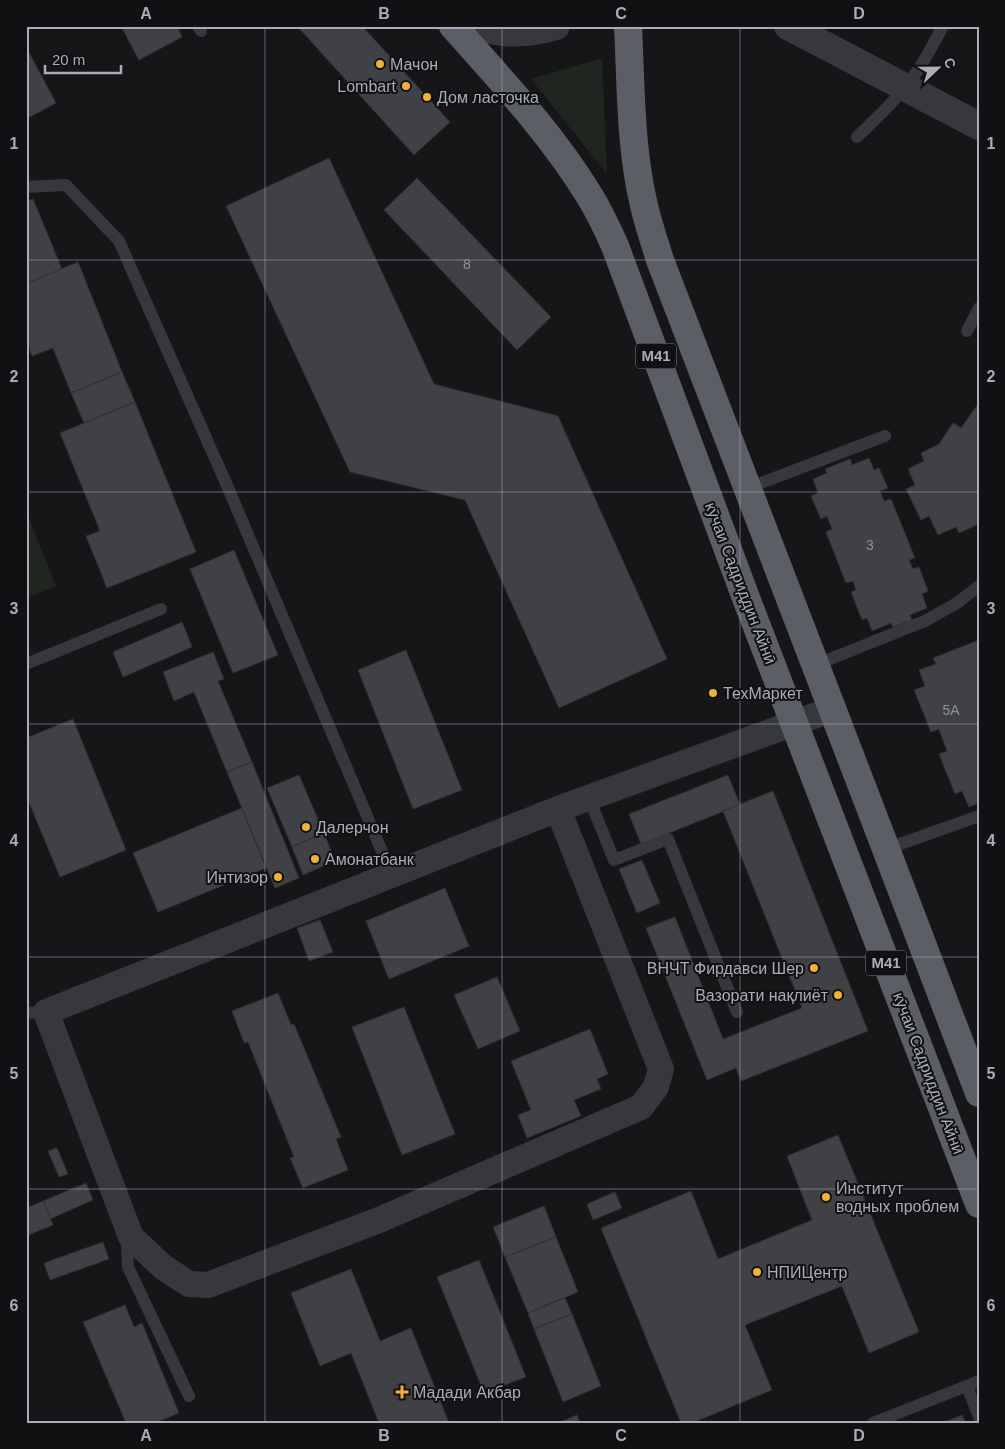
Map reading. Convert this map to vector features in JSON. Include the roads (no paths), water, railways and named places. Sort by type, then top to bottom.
[{"type":"highway","name":"кӯчаи Садриддин Айнӣ","points":[[453,26],[555,144],[603,220],[979,1204]]},
{"type":"highway","points":[[628,26],[633,127],[643,201],[660,260],[748,488]]},
{"type":"highway","name":"M41","points":[[748,488],[978,1090]]},
{"type":"street","points":[[474,26],[499,33],[516,34],[556,26]]},
{"type":"street","points":[[788,26],[979,126]]},
{"type":"street","points":[[558,809],[661,1069],[656,1087],[641,1107],[379,1220],[208,1286],[189,1284],[163,1267],[131,1237],[36,1012],[558,809],[833,709]]},
{"type":"lane","points":[[857,137],[906,87],[923,63],[943,26]]},
{"type":"lane","points":[[26,187],[66,185],[119,240],[229,490],[392,875]]},
{"type":"lane","points":[[967,331],[979,308]]},
{"type":"lane","points":[[748,488],[886,436]]},
{"type":"lane","points":[[816,665],[925,621],[957,603],[978,588]]},
{"type":"lane","points":[[26,664],[161,609]]},
{"type":"lane","points":[[590,798],[614,860],[668,839],[737,1012]]},
{"type":"lane","points":[[886,848],[979,816]]},
{"type":"lane","points":[[131,1237],[127,1249],[128,1268],[189,1396]]},
{"type":"lane","points":[[873,1423],[973,1384],[979,1417]]},
{"type":"place","name":"Мачон","points":[[380,64]]},
{"type":"place","name":"Lombart","points":[[406,86]]},
{"type":"place","name":"Дом ласточка","points":[[427,97]]},
{"type":"place","name":"ТехМаркет","points":[[713,693]]},
{"type":"place","name":"Далерчон","points":[[306,827]]},
{"type":"place","name":"Амонатбанк","points":[[315,859]]},
{"type":"place","name":"Интизор","points":[[278,877]]},
{"type":"place","name":"ВНЧТ Фирдавси Шер","points":[[814,968]]},
{"type":"place","name":"Вазорати нақлиёт","points":[[838,995]]},
{"type":"place","name":"Институт водных проблем","points":[[826,1197]]},
{"type":"place","name":"НПИЦентр","points":[[757,1272]]},
{"type":"place","name":"Мадади Акбар","points":[[402,1392]]}]
